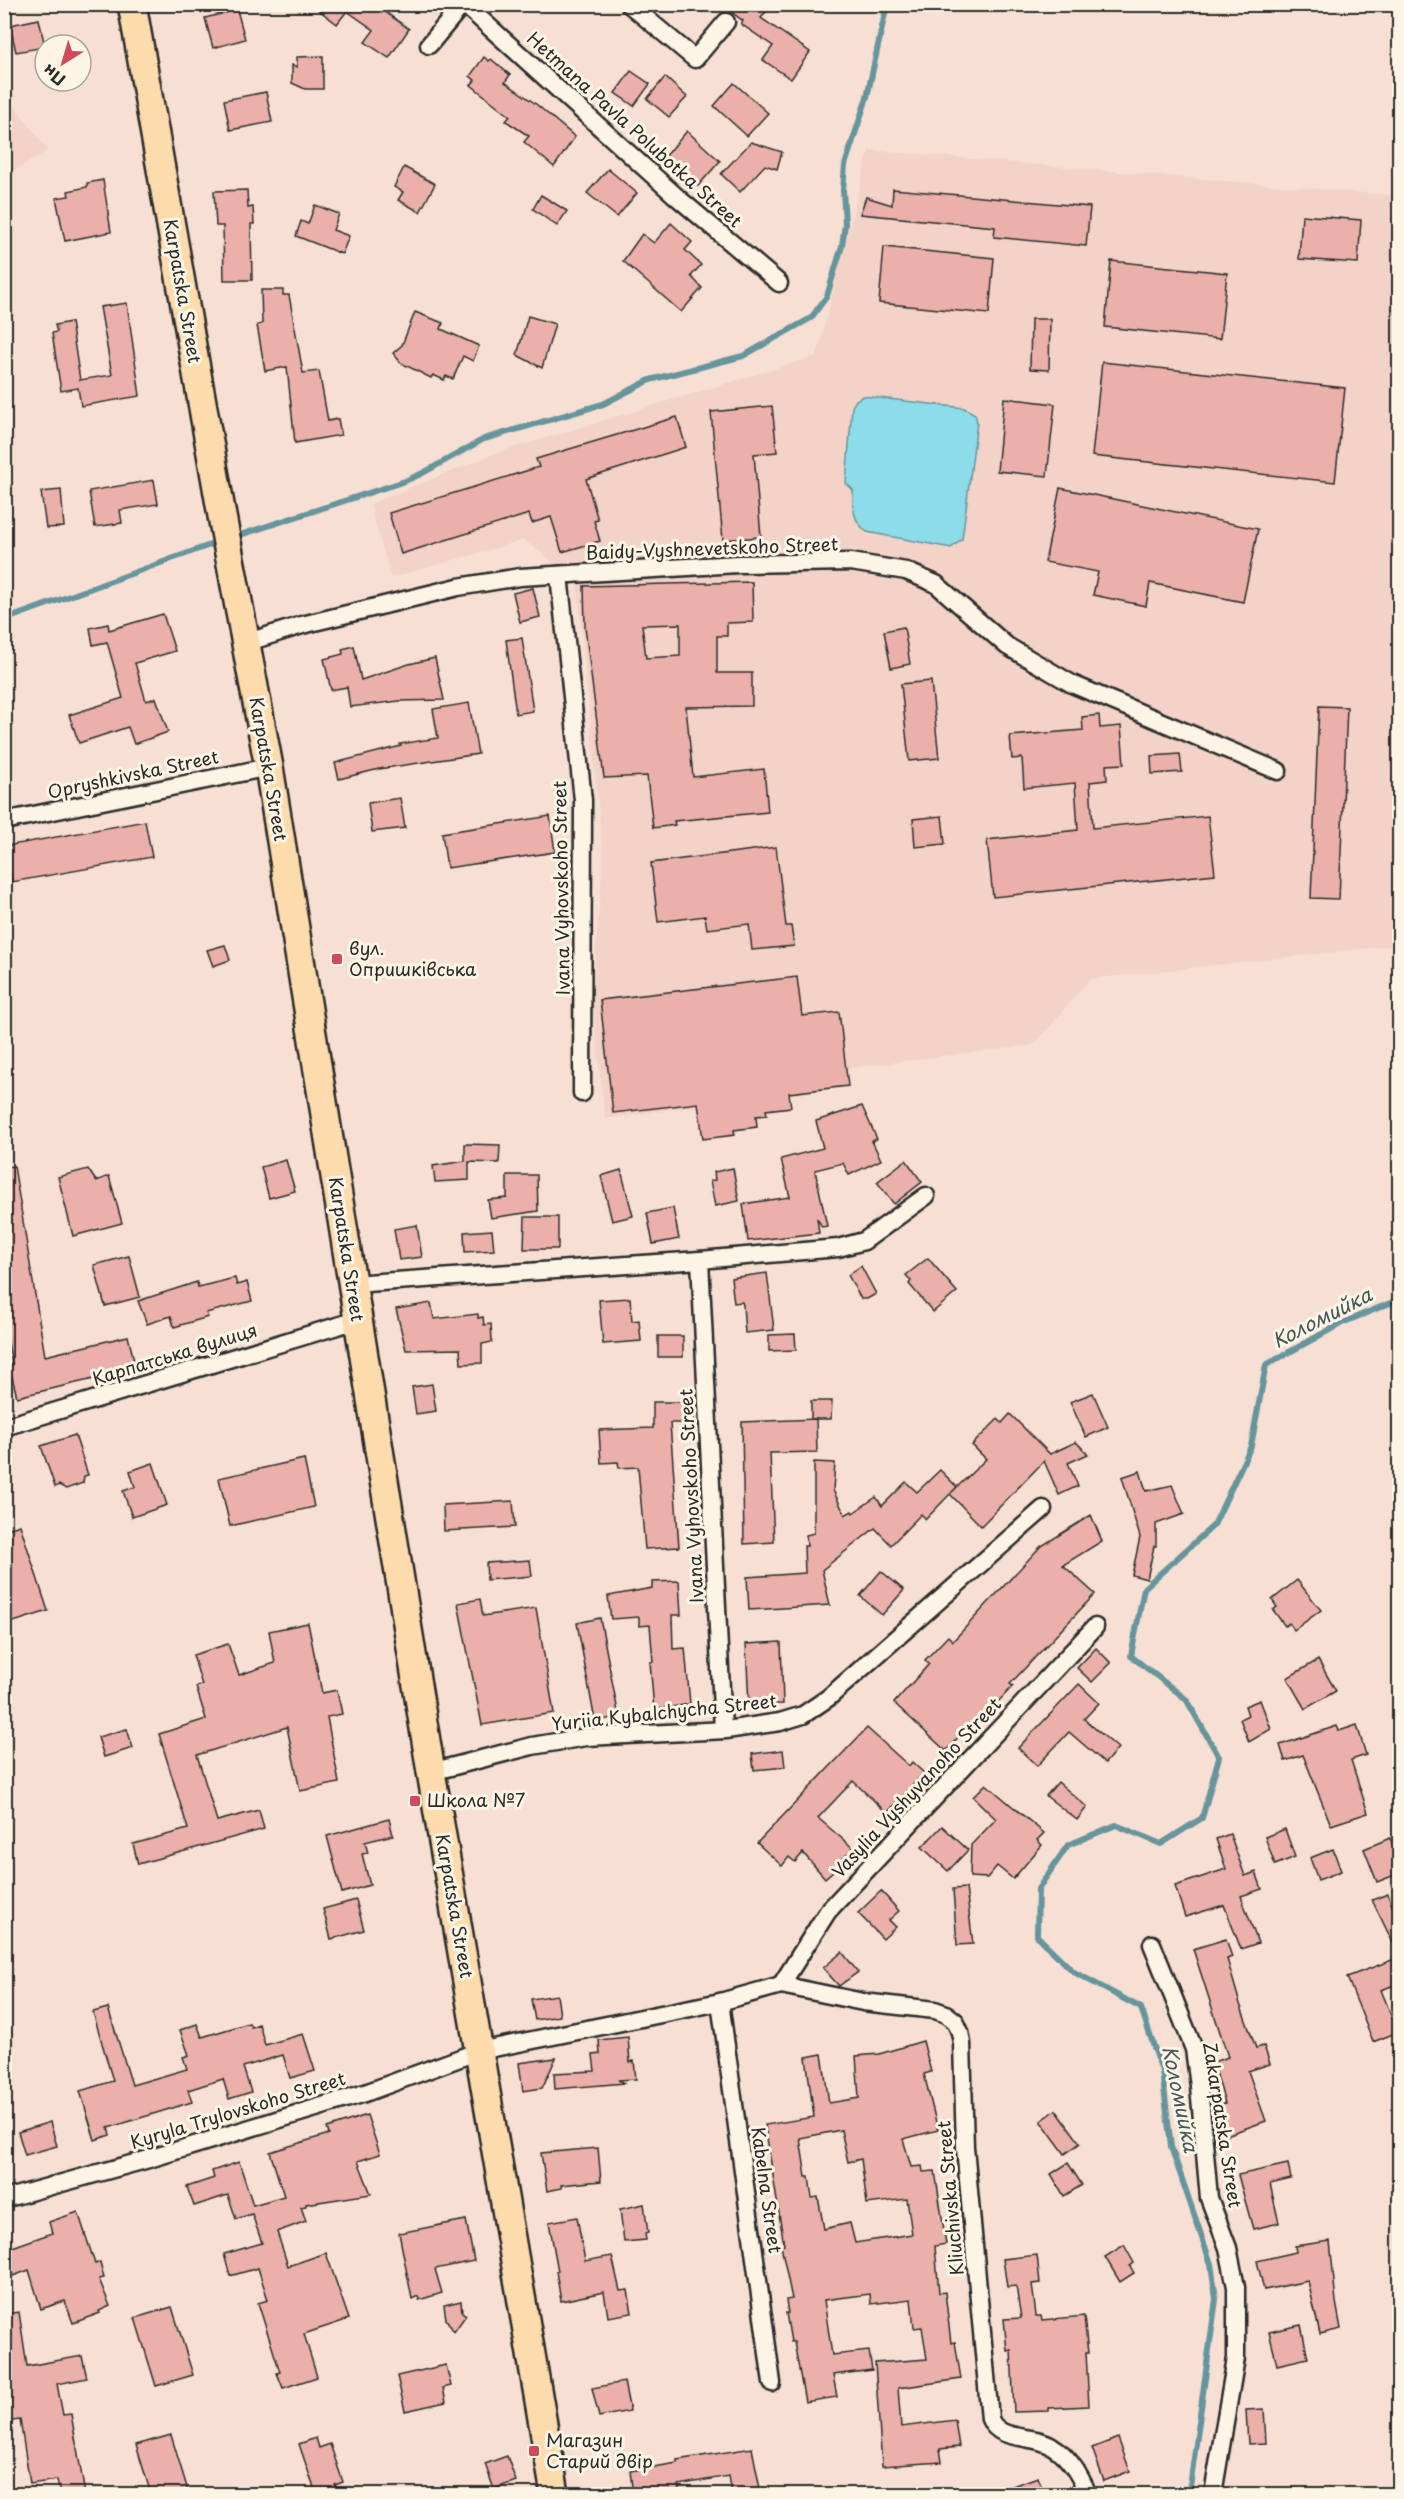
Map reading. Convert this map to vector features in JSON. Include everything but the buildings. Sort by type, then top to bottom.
[{"type":"main road","name":"Karpatska Street","points":[[132,4],[222,516],[269,767],[431,1772],[555,2494]]},
{"type":"street","points":[[429,45],[464,4]]},
{"type":"street","name":"Hetmana Pavla Polubotka Street","points":[[464,4],[678,198],[779,283]]},
{"type":"street","points":[[629,4],[696,59],[726,22]]},
{"type":"street","name":"Baidy-Vyshnevetskoho Street","points":[[245,643],[302,625],[458,587],[520,577],[738,564],[851,562],[906,571],[936,584],[1006,646],[1072,684],[1278,771]]},
{"type":"street","name":"Ivana Vyhovskoho Street","points":[[559,575],[583,800],[582,1093]]},
{"type":"street","name":"Opryshkivska Street","points":[[4,821],[269,767]]},
{"type":"street","points":[[352,1284],[838,1248],[864,1241],[926,1196]]},
{"type":"street","name":"Ivana Vyhovskoho Street","points":[[700,1260],[723,1730]]},
{"type":"street","points":[[4,1427],[357,1320]]},
{"type":"street","name":"Yuriia Kybalchycha Street","points":[[431,1772],[532,1746],[586,1737],[723,1730],[792,1719],[813,1709],[1043,1509]]},
{"type":"street","name":"Vasylia Vyshyvanoho Street","points":[[781,1985],[828,1911],[1095,1627]]},
{"type":"street","name":"Zakarpatska Street","points":[[1152,1944],[1194,2049],[1209,2198],[1228,2248],[1236,2287],[1236,2358],[1213,2494]]},
{"type":"street","name":"Kyryla Trylovskoho Street","points":[[4,2199],[149,2159],[365,2093],[479,2050],[720,2002],[781,1985]]},
{"type":"street","name":"Kliuchivska Street","points":[[781,1985],[863,2002],[935,2010],[946,2014],[958,2026],[962,2043],[965,2147],[990,2419],[1000,2431],[1040,2439],[1060,2451],[1077,2471],[1088,2494]]},
{"type":"street","name":"Kabelna Street","points":[[720,2002],[772,2383]]},
{"type":"shaded area","points":[[5,94],[48,150],[20,168],[5,172]]},
{"type":"shaded area","points":[[869,150],[1399,196],[1399,945],[1090,979],[1034,1045],[793,1075],[789,1093],[605,1119],[592,998],[603,857],[577,581],[524,540],[391,578],[370,504],[499,452],[817,356]]},
{"type":"water","points":[[863,396],[964,408],[975,414],[977,422],[962,539],[951,548],[867,532],[858,523],[853,508],[853,490],[846,483],[852,407],[856,400]]},
{"type":"waterway","points":[[234,537],[405,481],[484,439],[603,404],[650,380],[743,356],[811,318],[827,296],[842,246],[845,224],[843,190],[845,165],[867,97],[887,4]]},
{"type":"waterway","points":[[4,620],[221,541]]},
{"type":"waterway","name":"Коломийка","points":[[1189,2494],[1216,2299],[1211,2264],[1171,2147],[1162,2071],[1141,2008],[1074,1972],[1037,1936],[1038,1889],[1068,1845],[1116,1825],[1161,1844],[1202,1818],[1219,1757],[1186,1699],[1131,1656],[1144,1588],[1214,1525],[1251,1446],[1266,1365],[1342,1323],[1400,1299]]},
{"type":"place","name":"вул. Опришківська","points":[[337,959]]},
{"type":"place","name":"Школа №7","points":[[415,1801]]},
{"type":"place","name":"Магазин Старий двір","points":[[534,2451]]}]
